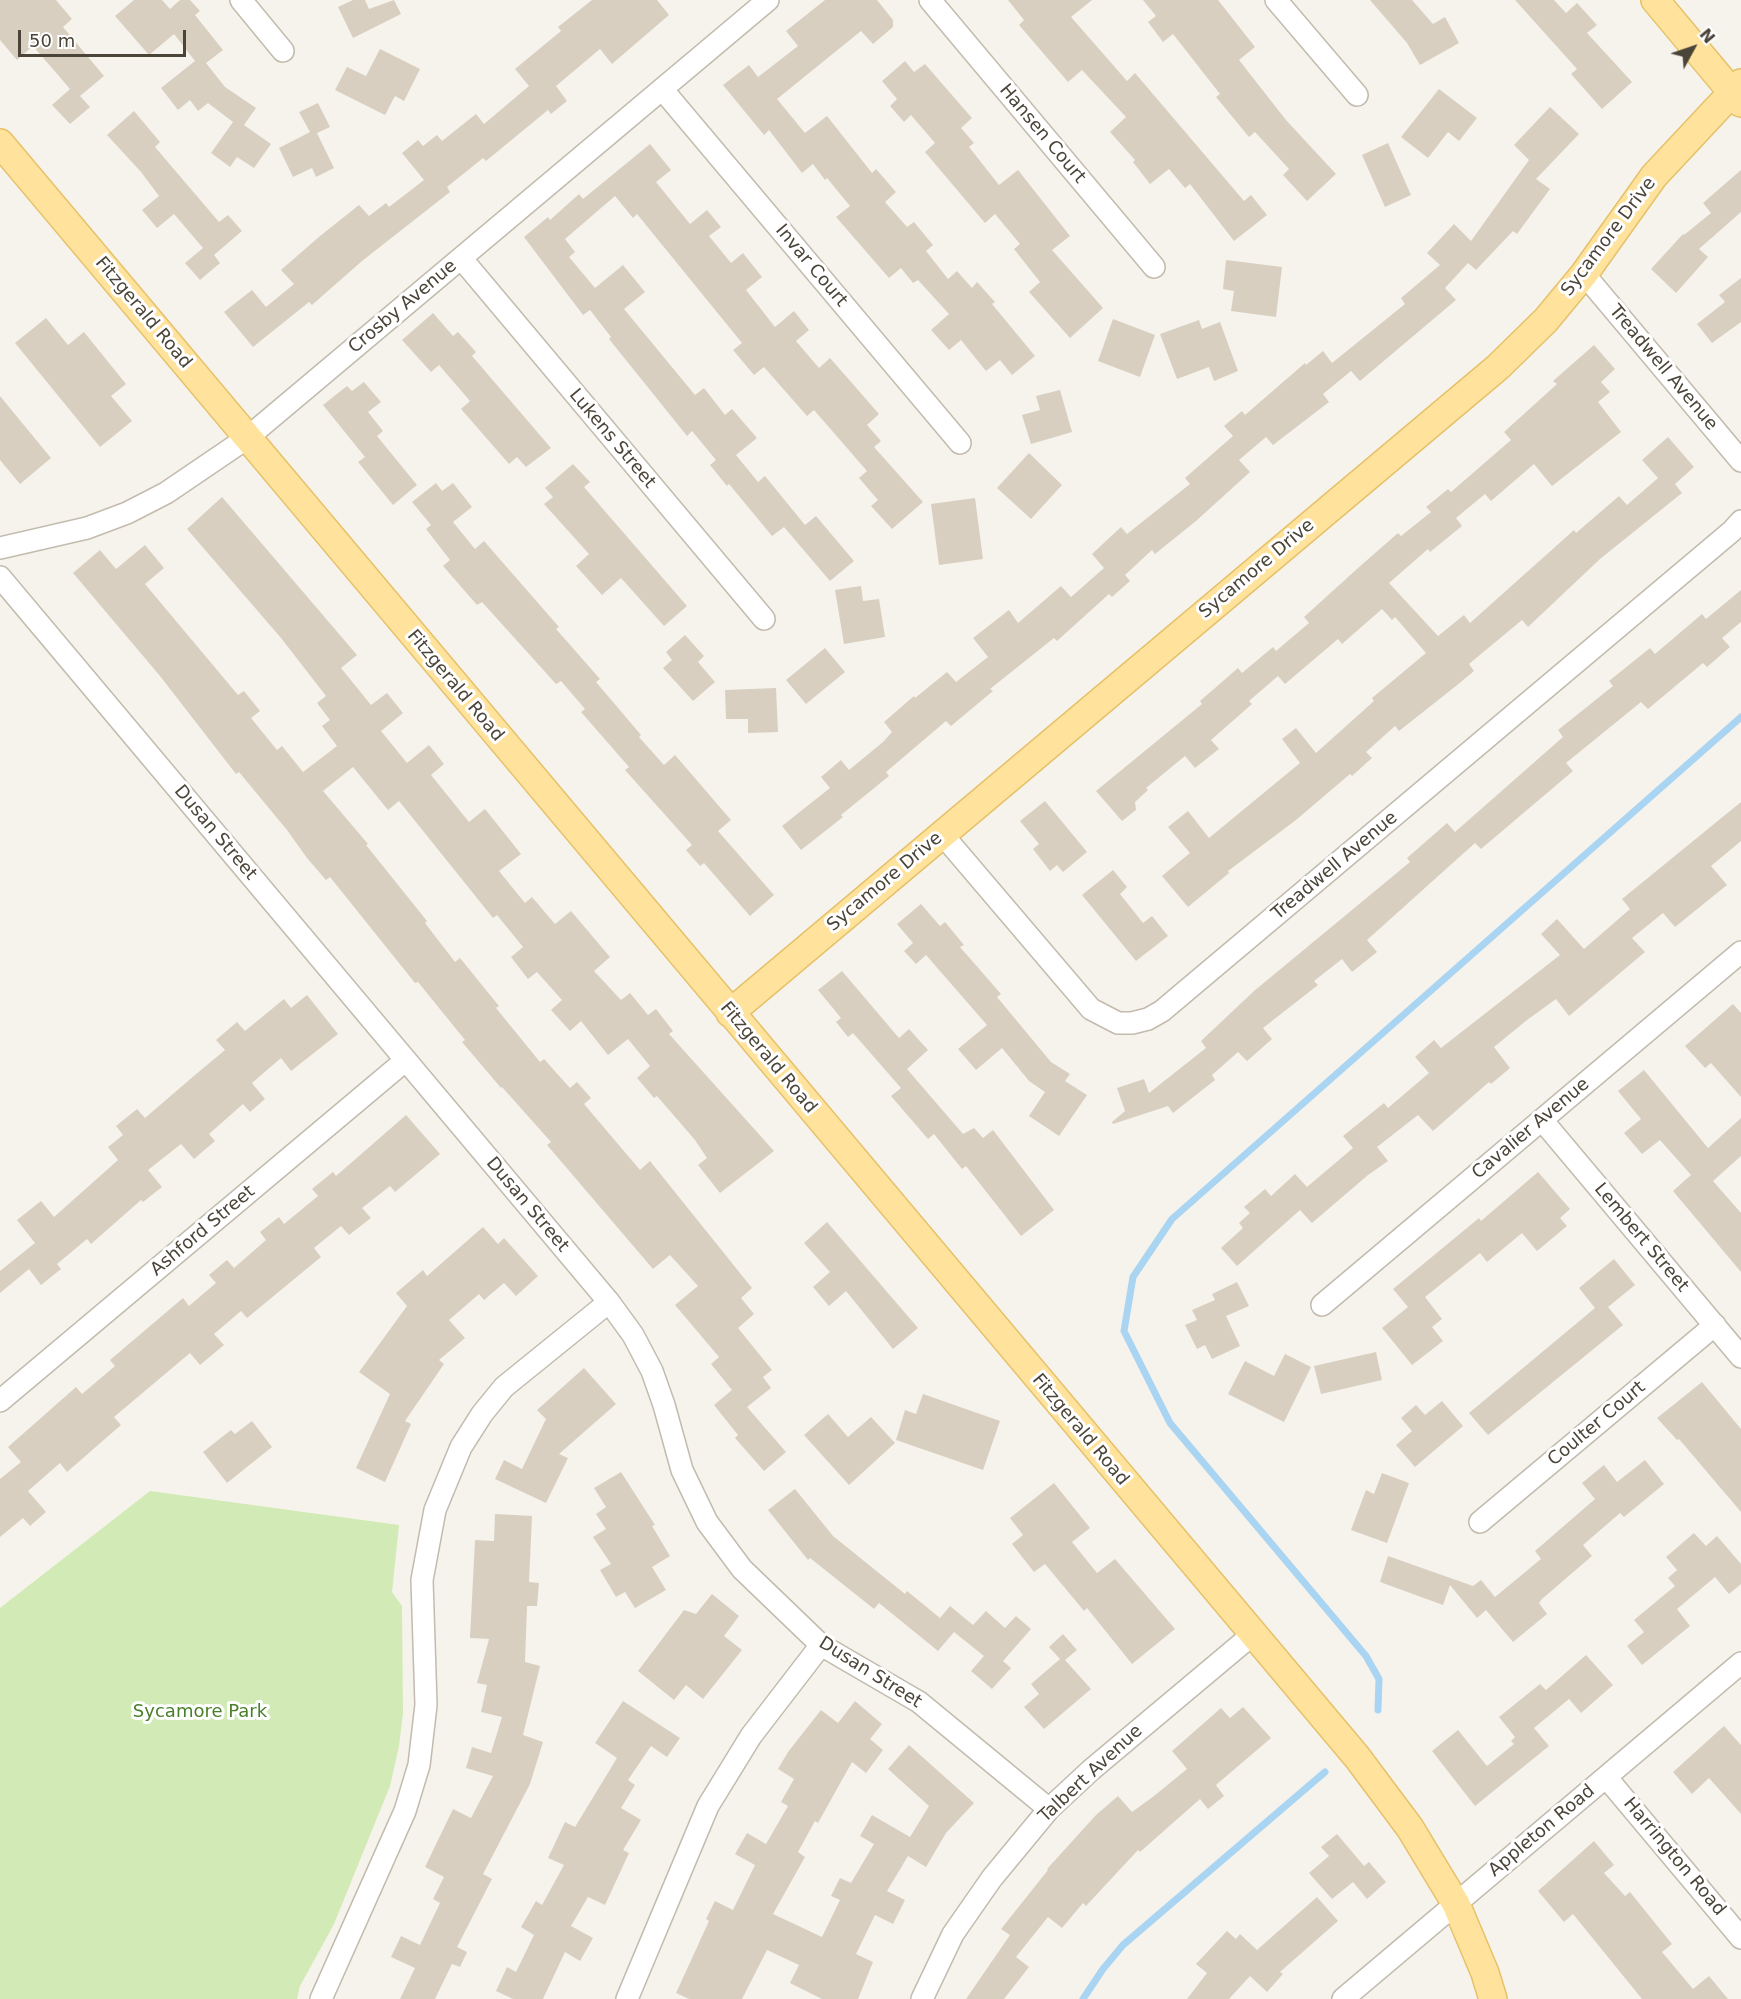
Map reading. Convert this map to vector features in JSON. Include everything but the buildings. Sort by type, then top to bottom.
[{"type":"main road","points":[[1655,0],[1738,92]]},
{"type":"main road","name":"Sycamore Drive","points":[[730,1012],[1498,367],[1546,320],[1584,274],[1653,176],[1738,92]]},
{"type":"main road","name":"Fitzgerald Road","points":[[0,143],[1376,1782],[1410,1828],[1456,1904],[1485,1972],[1493,1999]]},
{"type":"street","points":[[241,0],[284,51]]},
{"type":"street","name":"Crosby Avenue","points":[[0,548],[87,528],[127,513],[166,493],[247,438],[768,0]]},
{"type":"street","name":"Hansen Court","points":[[930,0],[1154,267]]},
{"type":"street","points":[[1276,0],[1357,95]]},
{"type":"street","name":"Invar Court","points":[[662,89],[960,443]]},
{"type":"street","name":"Lukens Street","points":[[461,258],[764,620]]},
{"type":"street","name":"Treadwell Avenue","points":[[1584,274],[1741,461]]},
{"type":"street","name":"Treadwell Avenue","points":[[942,834],[1091,1009],[1118,1023],[1132,1023],[1148,1019],[1171,1003],[1651,600],[1741,521]]},
{"type":"street","name":"Dusan Street","points":[[0,577],[609,1302],[633,1335],[652,1371],[664,1405],[681,1470],[707,1522],[742,1569],[821,1645],[919,1702],[1049,1809]]},
{"type":"street","name":"Cavalier Avenue","points":[[1322,1305],[1741,952]]},
{"type":"street","name":"Ashford Street","points":[[0,1401],[406,1060]]},
{"type":"street","name":"Lembert Street","points":[[1542,1120],[1741,1357]]},
{"type":"street","points":[[321,1999],[405,1811],[419,1765],[426,1705],[422,1580],[435,1510],[461,1447],[482,1414],[504,1387],[609,1302]]},
{"type":"street","name":"Coulter Court","points":[[1480,1522],[1715,1325]]},
{"type":"street","name":"Talbert Avenue","points":[[922,1999],[953,1934],[992,1878],[1049,1809],[1091,1770],[1252,1635]]},
{"type":"street","points":[[627,1999],[708,1806],[751,1736],[821,1645]]},
{"type":"street","name":"Appleton Road","points":[[1343,1999],[1741,1663]]},
{"type":"street","name":"Harrington Road","points":[[1606,1777],[1741,1938]]},
{"type":"green space","name":"Sycamore Park","points":[[150,1491],[399,1525],[392,1592],[402,1606],[403,1713],[399,1746],[390,1786],[334,1924],[300,1986],[297,1999],[0,1999],[0,1608]]},
{"type":"waterway","points":[[1378,1710],[1379,1679],[1366,1656],[1170,1423],[1124,1331],[1133,1277],[1172,1219],[1741,717]]},
{"type":"waterway","points":[[1083,1999],[1123,1945],[1325,1772]]}]
